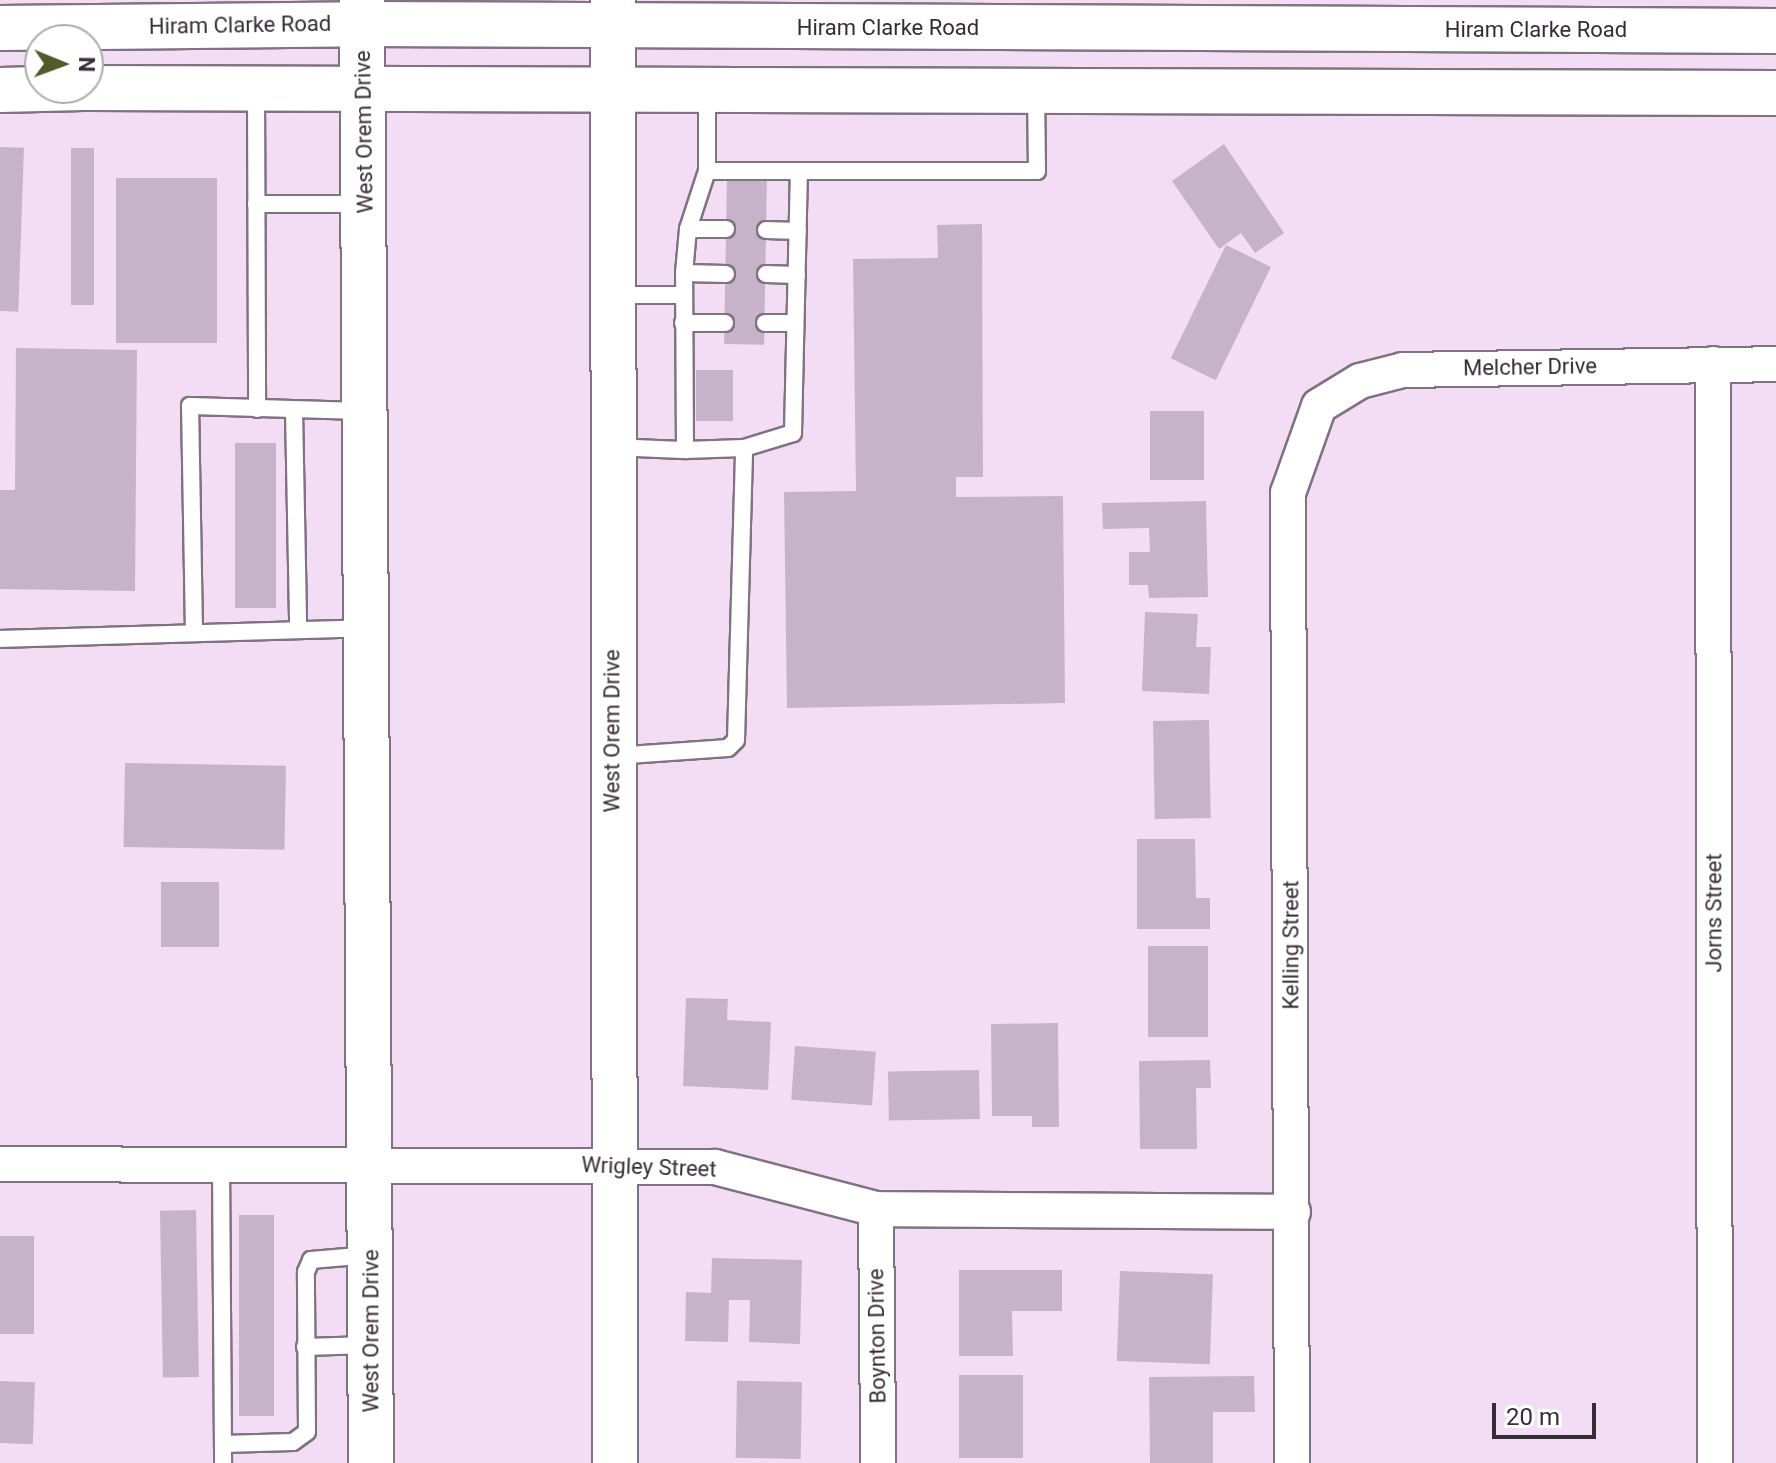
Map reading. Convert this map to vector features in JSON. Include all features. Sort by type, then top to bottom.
[{"type":"main road","name":"Hiram Clarke Road","points":[[0,28],[363,12],[614,14],[1110,29],[1776,31]]},
{"type":"main road","name":"West Orem Drive","points":[[363,12],[371,1463]]},
{"type":"main road","name":"West Orem Drive","points":[[614,14],[612,756],[615,1463]]},
{"type":"main road","points":[[1110,29],[1110,91]]},
{"type":"main road","points":[[1618,30],[1619,93]]},
{"type":"main road","points":[[104,88],[616,94],[1036,91],[1776,93]]},
{"type":"main road","points":[[0,90],[24,89]]},
{"type":"street","name":"Jorns Street","points":[[1713,364],[1715,1463]]},
{"type":"street","name":"Melcher Drive","points":[[1309,431],[1319,406],[1360,381],[1403,370],[1776,364]]},
{"type":"street","name":"Kelling Street","points":[[1292,1463],[1288,493],[1309,431]]},
{"type":"street","name":"Wrigley Street","points":[[0,1164],[715,1167],[876,1209],[1293,1212]]},
{"type":"street","name":"Boynton Drive","points":[[876,1209],[878,1463]]},
{"type":"lane","points":[[256,90],[257,409]]},
{"type":"lane","points":[[707,171],[1037,171],[1036,91]]},
{"type":"lane","points":[[685,450],[684,273],[688,229],[707,171],[707,94]]},
{"type":"lane","points":[[614,447],[685,450],[744,448],[793,433],[799,171]]},
{"type":"lane","points":[[256,204],[365,204]]},
{"type":"lane","points":[[688,229],[726,229]]},
{"type":"lane","points":[[766,230],[798,231]]},
{"type":"lane","points":[[684,273],[726,274]]},
{"type":"lane","points":[[766,274],[797,275]]},
{"type":"lane","points":[[615,295],[683,295]]},
{"type":"lane","points":[[683,323],[725,323]]},
{"type":"lane","points":[[765,323],[795,323]]},
{"type":"lane","points":[[194,632],[190,406],[366,411]]},
{"type":"lane","points":[[294,410],[298,627]]},
{"type":"lane","points":[[612,756],[728,748],[736,740],[744,448]]},
{"type":"lane","points":[[0,639],[298,627],[368,628]]},
{"type":"lane","points":[[221,1164],[223,1463]]},
{"type":"lane","points":[[223,1444],[293,1442],[307,1432],[305,1347],[311,1260],[371,1255]]},
{"type":"lane","points":[[305,1347],[371,1345]]},
{"type":"building","points":[[1224,144],[1284,233],[1255,253],[1241,233],[1219,249],[1172,181]]},
{"type":"building","points":[[0,147],[24,148],[18,312],[0,311]]},
{"type":"building","points":[[71,148],[94,148],[94,305],[71,305]]},
{"type":"building","points":[[727,176],[767,177],[764,345],[724,344]]},
{"type":"building","points":[[116,178],[217,178],[217,343],[116,343]]},
{"type":"building","points":[[982,224],[983,477],[956,477],[956,497],[1063,496],[1065,703],[787,708],[784,492],[856,491],[853,259],[938,258],[937,225]]},
{"type":"building","points":[[1226,245],[1271,267],[1216,380],[1171,358]]},
{"type":"building","points":[[16,348],[137,350],[135,591],[0,589],[0,490],[15,490]]},
{"type":"building","points":[[696,370],[733,370],[733,421],[696,421]]},
{"type":"building","points":[[1150,411],[1204,411],[1204,480],[1150,480]]},
{"type":"building","points":[[235,443],[276,443],[276,608],[235,608]]},
{"type":"building","points":[[1206,501],[1208,597],[1149,598],[1148,585],[1129,585],[1129,552],[1150,552],[1149,528],[1103,529],[1102,503]]},
{"type":"building","points":[[1145,612],[1198,614],[1196,647],[1211,647],[1209,694],[1142,691]]},
{"type":"building","points":[[1209,720],[1211,818],[1155,819],[1153,721]]},
{"type":"building","points":[[125,763],[286,766],[285,850],[124,847]]},
{"type":"building","points":[[1137,839],[1195,839],[1196,898],[1210,898],[1210,929],[1137,929]]},
{"type":"building","points":[[161,882],[219,882],[219,947],[161,947]]},
{"type":"building","points":[[1148,946],[1208,946],[1208,1037],[1148,1037]]},
{"type":"building","points":[[686,998],[728,999],[727,1020],[771,1022],[768,1090],[683,1086]]},
{"type":"building","points":[[1058,1023],[1059,1127],[1032,1127],[1032,1116],[992,1116],[991,1024]]},
{"type":"building","points":[[795,1046],[876,1052],[872,1106],[791,1100]]},
{"type":"building","points":[[1210,1060],[1211,1088],[1196,1088],[1197,1149],[1140,1149],[1139,1061]]},
{"type":"building","points":[[979,1070],[980,1119],[889,1121],[888,1072]]},
{"type":"building","points":[[196,1210],[199,1377],[163,1378],[160,1211]]},
{"type":"building","points":[[239,1215],[274,1215],[274,1416],[239,1416]]},
{"type":"building","points":[[0,1236],[34,1236],[34,1334],[0,1334]]},
{"type":"building","points":[[712,1258],[802,1260],[800,1344],[749,1342],[750,1300],[729,1300],[728,1342],[685,1341],[686,1292],[711,1293]]},
{"type":"building","points":[[959,1270],[1062,1270],[1062,1311],[1012,1311],[1013,1356],[959,1356]]},
{"type":"building","points":[[1120,1271],[1213,1274],[1210,1364],[1117,1361]]},
{"type":"building","points":[[959,1375],[1023,1375],[1023,1458],[959,1458]]},
{"type":"building","points":[[1254,1376],[1255,1412],[1213,1412],[1213,1463],[1150,1463],[1149,1377]]},
{"type":"building","points":[[0,1381],[35,1382],[33,1444],[0,1443]]},
{"type":"building","points":[[737,1381],[802,1382],[801,1459],[736,1458]]}]
